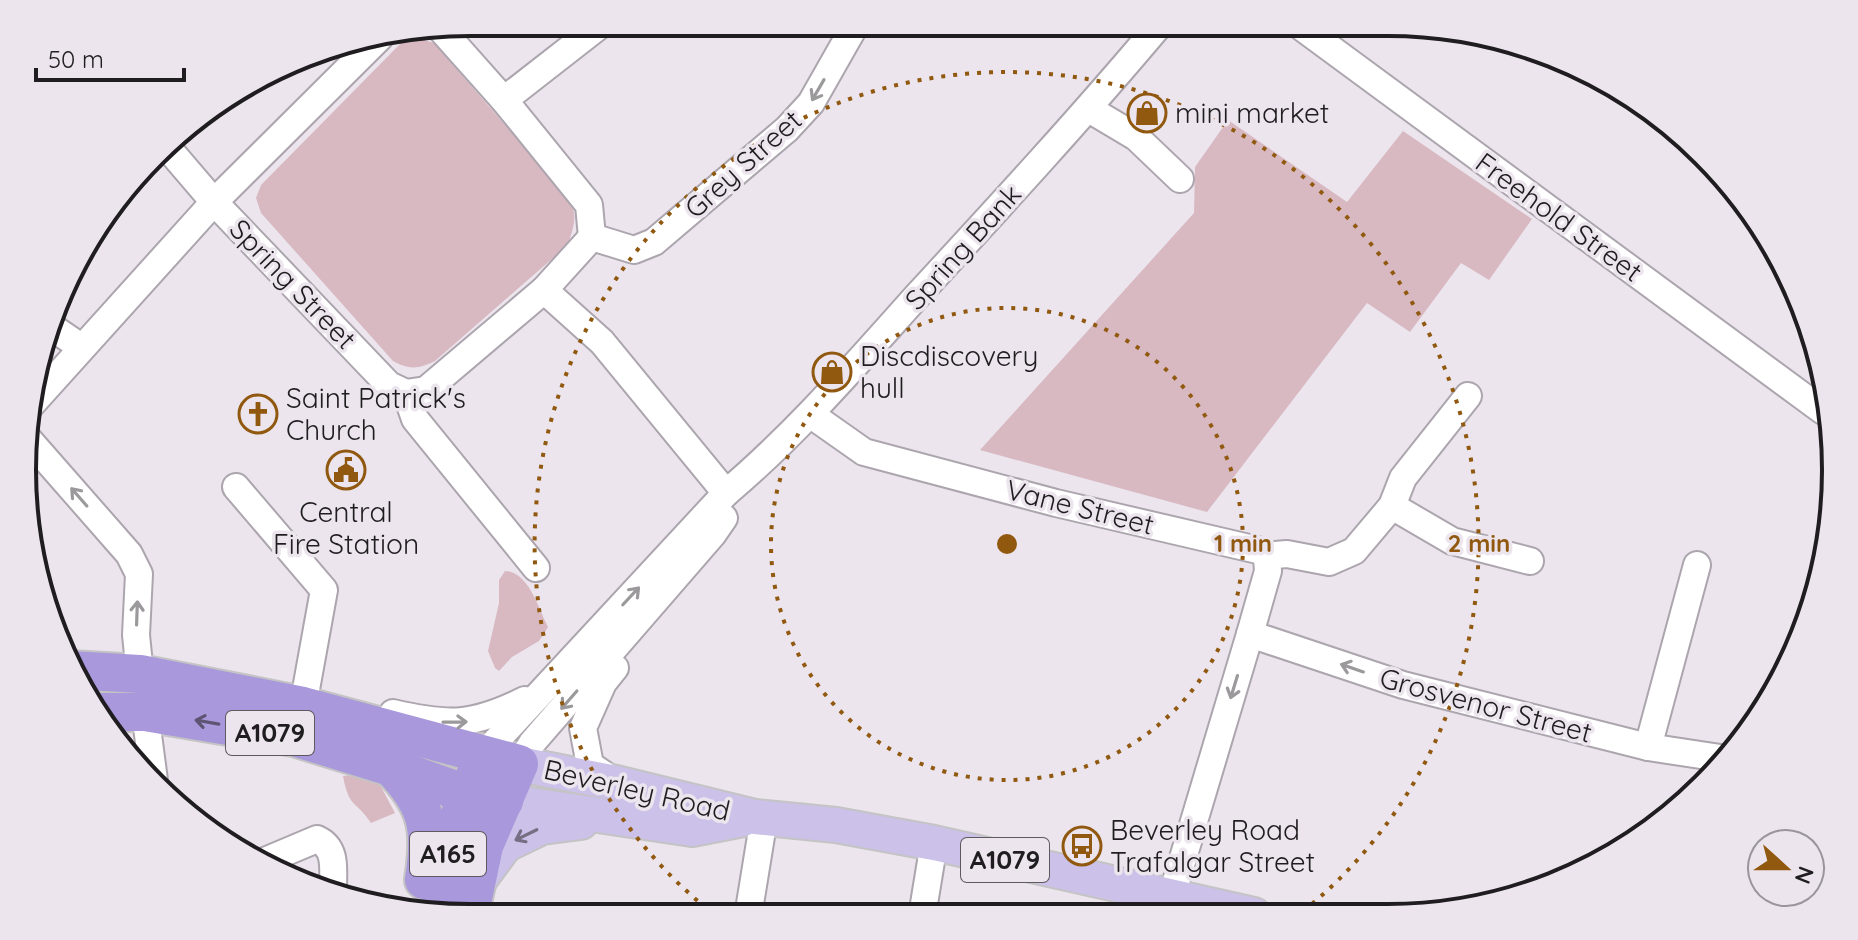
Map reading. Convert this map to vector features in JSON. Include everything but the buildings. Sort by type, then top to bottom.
[{"type":"highway","name":"A1079","points":[[86,671],[140,674],[313,709],[484,754]]},
{"type":"highway","name":"A1079","points":[[110,712],[145,712],[294,737],[486,798]]},
{"type":"highway","points":[[484,754],[519,764]]},
{"type":"highway","name":"Spring Bank","points":[[484,754],[486,798]]},
{"type":"highway","name":"Spring Bank","points":[[486,798],[519,764]]},
{"type":"highway","points":[[391,767],[411,788],[421,806],[429,844],[421,901]]},
{"type":"highway","name":"A165","points":[[473,900],[484,846],[486,798]]},
{"type":"highway","name":"A165","points":[[441,903],[450,840],[486,798]]},
{"type":"main road","name":"Beverley Road","points":[[519,764],[616,783],[759,818],[836,825],[934,843],[1056,873],[1209,904]]},
{"type":"main road","name":"Beverley Road","points":[[486,798],[692,829],[759,818]]},
{"type":"main road","points":[[473,900],[505,845],[542,827],[629,819]]},
{"type":"street","points":[[504,100],[586,36]]},
{"type":"street","name":"Grey Street","points":[[592,237],[634,250],[654,242],[787,129],[811,103],[849,36]]},
{"type":"street","name":"Spring Bank","points":[[484,754],[810,414],[1089,109],[1150,36]]},
{"type":"street","name":"Freehold Street","points":[[1314,36],[1817,407]]},
{"type":"street","points":[[406,393],[426,390],[544,290],[592,237],[589,205],[504,100],[448,37]]},
{"type":"street","points":[[43,391],[214,202],[369,48]]},
{"type":"street","points":[[1089,109],[1136,137],[1180,179]]},
{"type":"street","name":"Spring Street","points":[[173,154],[214,202],[389,385],[406,393],[415,419],[536,568]]},
{"type":"street","points":[[544,290],[602,342],[732,496],[714,550],[603,683],[583,728],[590,765],[616,783]]},
{"type":"street","points":[[59,332],[81,347]]},
{"type":"street","name":"Vane Street","points":[[810,414],[864,452],[1056,503],[1262,551],[1267,558],[1287,554],[1329,562],[1354,551],[1392,506],[1403,478],[1468,396]]},
{"type":"street","points":[[37,449],[129,554],[139,574],[136,635],[140,674]]},
{"type":"street","points":[[236,487],[324,590],[313,709],[369,707],[443,722],[470,721],[495,715],[541,692]]},
{"type":"street","name":"Spring Bank","points":[[519,764],[532,743],[713,534],[732,496]]},
{"type":"street","points":[[1392,506],[1452,541],[1530,561]]},
{"type":"street","points":[[1172,895],[1268,571],[1267,558]]},
{"type":"street","points":[[1648,747],[1697,565]]},
{"type":"street","name":"Grosvenor Street","points":[[1250,634],[1403,685],[1648,747],[1713,757]]},
{"type":"street","points":[[145,712],[152,765]]},
{"type":"street","points":[[749,904],[759,818]]},
{"type":"street","points":[[274,857],[317,839],[327,843],[332,851],[333,882]]},
{"type":"street","points":[[924,904],[934,843]]},
{"type":"shaded area","points":[[422,39],[434,43],[567,196],[574,220],[568,245],[435,361],[424,366],[404,366],[393,361],[261,213],[256,198],[261,185],[403,41]]},
{"type":"shaded area","points":[[1228,120],[1347,202],[1403,131],[1532,219],[1489,280],[1461,263],[1410,332],[1367,303],[1207,512],[980,450],[1194,213],[1195,167]]},
{"type":"shaded area","points":[[505,571],[527,584],[548,627],[539,641],[512,657],[499,671],[488,651],[499,603],[499,580]]},
{"type":"shaded area","points":[[361,774],[379,783],[395,813],[371,823],[348,794],[343,776]]},
{"type":"place","name":"mini market","points":[[1147,113]]},
{"type":"place","name":"Discdiscovery hull","points":[[832,372]]},
{"type":"place","name":"Saint Patrick's Church","points":[[258,414]]},
{"type":"place","name":"Central Fire Station","points":[[346,470]]},
{"type":"place","name":"Beverley Road Trafalgar Street","points":[[1082,846]]}]
